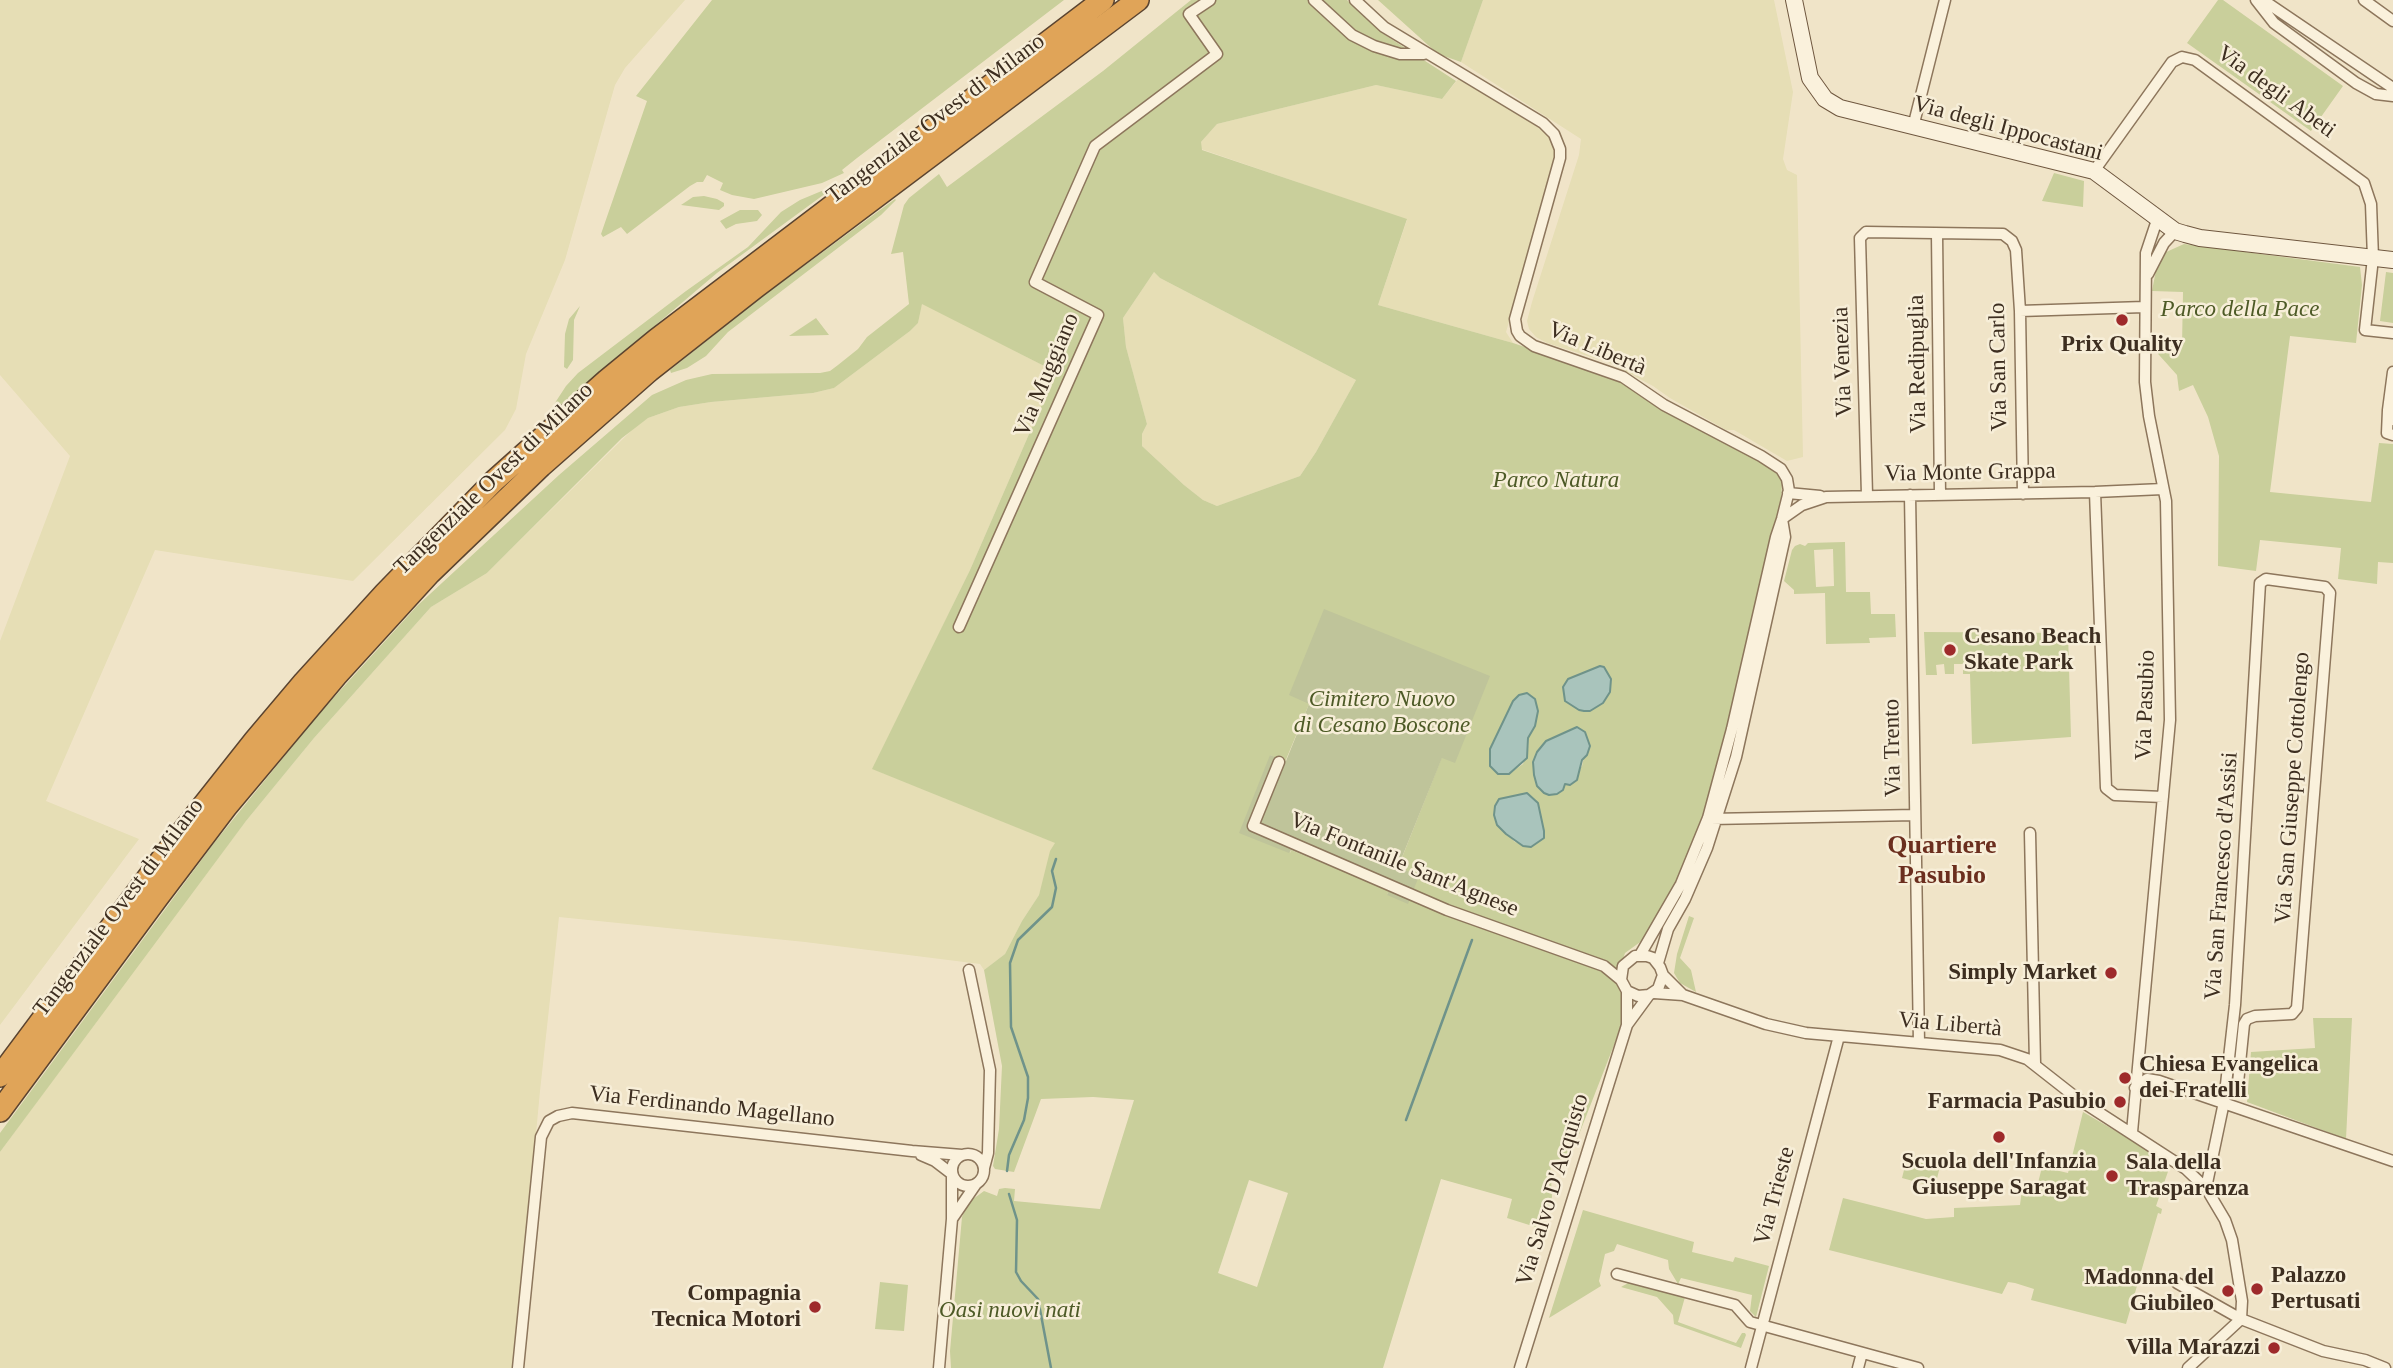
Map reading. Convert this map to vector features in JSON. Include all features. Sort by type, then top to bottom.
[{"type":"highway","name":"Tangenziale Ovest di Milano","points":[[0,1076],[179,836],[255,740],[384,593],[494,481],[657,339],[1103,0]]},
{"type":"highway","name":"Tangenziale Ovest di Milano","points":[[0,1111],[228,806],[336,676],[430,573],[569,440],[659,363],[766,279],[1138,0]]},
{"type":"street","name":"Via Muggiano","points":[[959,627],[1098,315],[1035,282],[1095,146],[1217,54],[1189,14],[1210,0]]},
{"type":"street","points":[[1314,0],[1352,35],[1400,54],[1427,54]]},
{"type":"street","points":[[1355,0],[1384,27],[1427,54]]},
{"type":"street","name":"Via degli Ippocastani","points":[[1794,0],[1806,69],[1813,85],[1825,99],[1840,108],[2094,171],[2175,231],[2200,238],[2393,260]]},
{"type":"street","points":[[1913,127],[1945,0]]},
{"type":"street","points":[[2256,0],[2274,23],[2356,83],[2376,94],[2393,96]]},
{"type":"street","points":[[2263,0],[2393,88]]},
{"type":"street","points":[[2364,0],[2393,21]]},
{"type":"street","name":"Via Libertà","points":[[1427,54],[1543,123],[1554,134],[1560,149],[1558,169],[1515,319],[1520,336],[1534,346],[1623,377],[1664,405],[1761,456],[1781,469],[1787,479],[1788,493]]},
{"type":"street","name":"Via degli Abeti","points":[[2094,171],[2169,65],[2180,58],[2193,58],[2360,178],[2367,188],[2371,204],[2374,258]]},
{"type":"street","name":"Via Pasubio","points":[[2132,1132],[2170,720],[2166,514],[2144,382],[2146,253],[2158,218]]},
{"type":"street","points":[[2146,280],[2164,243],[2175,231]]},
{"type":"street","name":"Via Venezia","points":[[1867,495],[1860,238],[1866,232],[1937,233]]},
{"type":"street","name":"Via San Carlo","points":[[1937,233],[2003,234],[2012,241],[2015,250],[2020,311],[2023,494]]},
{"type":"street","name":"Via Redipuglia","points":[[1937,233],[1941,495]]},
{"type":"street","points":[[2374,258],[2365,330],[2393,333]]},
{"type":"street","points":[[2020,311],[2144,307]]},
{"type":"street","points":[[2393,372],[2391,415],[2387,433],[2393,435]]},
{"type":"street","name":"Via Monte Grappa","points":[[1782,519],[1802,505],[1826,497],[2163,489]]},
{"type":"street","points":[[2095,492],[2104,781],[2107,791],[2115,795],[2163,797]]},
{"type":"street","points":[[1640,955],[1675,896],[1713,819],[1736,757],[1785,537],[1782,519],[1788,493],[1826,497]]},
{"type":"street","name":"Via Trento","points":[[1910,495],[1919,1043]]},
{"type":"street","name":"Via San Giuseppe Cottolengo","points":[[2247,1019],[2292,1014],[2297,1008],[2330,593],[2325,587],[2266,579],[2260,583]]},
{"type":"street","name":"Via San Francesco d'Assisi","points":[[2206,1188],[2225,1096],[2237,982],[2260,583]]},
{"type":"street","name":"Via Fontanile Sant'Agnese","points":[[1279,762],[1253,826],[1424,900],[1604,966]]},
{"type":"street","points":[[1713,819],[1916,815]]},
{"type":"street","points":[[1627,1025],[1661,985],[1662,975],[1658,963],[1668,929],[1685,900],[1707,848],[1713,819]]},
{"type":"street","points":[[2031,833],[2035,1063]]},
{"type":"street","points":[[1604,966],[1640,955],[1658,963]]},
{"type":"street","points":[[1621,980],[1623,966],[1627,961]]},
{"type":"street","points":[[1604,966],[1621,980],[1627,991],[1627,1025]]},
{"type":"street","points":[[952,1219],[982,1177],[989,1153],[990,1070],[969,970]]},
{"type":"street","points":[[1662,975],[1684,995]]},
{"type":"street","points":[[1627,991],[1638,996],[1684,995]]},
{"type":"street","name":"Via Libertà","points":[[1684,995],[1791,1031],[2009,1051],[2035,1063],[2078,1098],[2186,1169],[2206,1188],[2225,1220],[2232,1240],[2242,1300],[2241,1319]]},
{"type":"street","name":"Via San Francesco d'Assisi","points":[[2225,1096],[2238,1083],[2244,1024],[2247,1019]]},
{"type":"street","name":"Via Salvo D'Acquisto","points":[[1520,1368],[1627,1025]]},
{"type":"street","points":[[2009,1051],[2023,1046],[2034,1032]]},
{"type":"street","name":"Via Trieste","points":[[1751,1368],[1839,1035]]},
{"type":"street","points":[[2135,1088],[2141,1082],[2152,1079],[2225,1096],[2393,1161]]},
{"type":"street","name":"Via Ferdinando Magellano","points":[[518,1368],[541,1137],[549,1121],[558,1116],[572,1113],[912,1151],[967,1154]]},
{"type":"street","points":[[939,1368],[952,1219],[952,1165],[981,1147],[988,1135]]},
{"type":"street","name":"Via Ferdinando Magellano","points":[[912,1151],[935,1161],[952,1174]]},
{"type":"street","points":[[967,1154],[980,1159],[984,1168]]},
{"type":"street","points":[[952,1174],[961,1185],[976,1184]]},
{"type":"street","points":[[1617,1274],[1735,1305],[1751,1322],[1918,1368]]},
{"type":"street","points":[[2176,1283],[2241,1319],[2350,1363],[2365,1360],[2385,1368]]},
{"type":"street","points":[[2189,1368],[2241,1319]]},
{"type":"street","points":[[940,1350],[944,1368]]},
{"type":"street","points":[[1858,1368],[1862,1353]]},
{"type":"shaded area","points":[[0,0],[685,0],[625,68],[615,85],[565,260],[526,354],[516,409],[505,430],[353,581],[155,550],[46,801],[139,839],[0,1025],[0,641],[70,456],[0,375]]},
{"type":"shaded area","points":[[1483,0],[1774,0],[1793,92],[1783,159],[1787,170],[1797,175],[1803,457],[1787,461],[1734,430],[1726,430],[1610,363],[1547,343],[1529,329],[1527,321],[1532,302],[1579,155],[1581,139],[1461,62]]},
{"type":"shaded area","points":[[1459,78],[1541,129],[1550,136],[1556,153],[1554,169],[1506,332],[1513,343],[1378,305],[1407,220],[1201,149],[1201,142],[1217,124],[1376,85],[1442,99]]},
{"type":"shaded area","points":[[1154,272],[1160,278],[1356,380],[1300,476],[1217,506],[1203,500],[1184,485],[1142,446],[1142,434],[1147,424],[1126,347],[1123,318]]},
{"type":"shaded area","points":[[922,303],[1056,372],[970,570],[873,769],[1056,843],[1039,895],[1005,954],[984,970],[980,964],[805,942],[559,917],[514,1368],[0,1368],[0,1152],[170,920],[314,738],[431,607],[487,573],[637,425],[648,418],[679,407],[813,393],[834,388],[910,331],[918,323]]},
{"type":"green space","points":[[712,0],[1064,0],[857,158],[842,170],[844,173],[822,183],[754,199],[720,190],[723,183],[707,175],[703,182],[690,186],[627,234],[621,227],[603,237],[601,234],[647,101],[636,96]]},
{"type":"green space","points":[[1191,0],[1347,0],[1382,33],[1456,81],[1442,99],[1376,85],[1217,124],[1201,142],[1202,150],[1407,219],[1378,305],[1513,343],[1608,375],[1775,468],[1782,480],[1781,508],[1705,818],[1677,882],[1643,940],[1625,953],[1616,981],[1623,993],[1623,1022],[1567,1165],[1550,1160],[1552,1197],[1542,1229],[1507,1218],[1512,1199],[1441,1179],[1383,1368],[951,1368],[950,1351],[962,1217],[969,1202],[984,1191],[997,1196],[999,1189],[1005,1188],[1015,1189],[1014,1201],[1100,1209],[1134,1100],[1093,1097],[1041,1099],[1014,1172],[995,1169],[993,1166],[999,1129],[1002,1066],[984,970],[1005,954],[1039,895],[1050,851],[1055,843],[872,769],[970,570],[1056,372],[922,304],[918,323],[910,331],[834,388],[813,393],[679,407],[648,418],[622,438],[487,573],[431,607],[314,738],[246,821],[0,1152],[0,1133],[214,843],[317,716],[417,606],[559,475],[652,395],[686,380],[712,374],[820,373],[830,371],[838,365],[858,349],[867,337],[909,304],[903,252],[891,254],[904,205],[909,198],[939,174],[947,187],[1103,71]],"holes":[[[1154,272],[1160,278],[1356,380],[1300,476],[1217,506],[1203,500],[1184,485],[1142,446],[1142,434],[1147,424],[1126,347],[1123,318]],[[1289,696],[1455,762],[1442,757],[1401,860],[1356,850],[1419,876],[1387,895],[1389,890],[1291,850],[1290,853],[1270,755],[1285,762],[1309,704]],[[1513,701],[1529,734],[1528,751],[1523,764],[1509,774],[1490,749]],[[1577,727],[1585,732],[1588,739],[1582,766],[1557,794],[1544,793],[1537,752],[1546,741]],[[1510,797],[1541,822],[1544,831],[1531,847],[1515,842],[1497,825],[1499,799]],[[1249,1180],[1288,1193],[1257,1287],[1218,1273]]]},
{"type":"green space","points":[[1378,0],[1483,0],[1461,62],[1438,54]]},
{"type":"green space","points":[[2218,0],[2223,0],[2343,86],[2311,131],[2187,43]]},
{"type":"green space","points":[[2054,173],[2084,181],[2083,207],[2042,201]]},
{"type":"green space","points":[[824,190],[826,193],[717,273],[551,414],[549,412],[578,373],[748,247],[781,212]]},
{"type":"green space","points":[[693,197],[717,199],[724,203],[724,206],[719,210],[681,205]]},
{"type":"green space","points":[[895,199],[881,215],[728,332],[706,356],[687,368],[671,373],[670,370],[759,299]]},
{"type":"green space","points":[[740,210],[758,210],[762,215],[757,221],[736,224],[726,229],[720,221]]},
{"type":"green space","name":"Parco della Pace","points":[[2184,244],[2360,267],[2362,285],[2356,343],[2290,336],[2270,492],[2371,502],[2379,443],[2393,444],[2393,563],[2378,562],[2377,584],[2338,579],[2341,548],[2260,540],[2256,571],[2218,566],[2219,456],[2208,417],[2193,385],[2179,391],[2177,375],[2151,346],[2182,346],[2183,292],[2152,291],[2157,265],[2164,253]]},
{"type":"green space","name":"Parco della Pace","points":[[2386,272],[2393,273],[2393,323],[2380,321]]},
{"type":"green space","points":[[580,306],[574,320],[573,360],[567,369],[564,367],[565,334],[569,319]]},
{"type":"green space","points":[[816,318],[829,335],[789,336]]},
{"type":"green space","points":[[1845,542],[1846,592],[1870,592],[1871,614],[1895,614],[1896,637],[1869,638],[1870,643],[1826,644],[1825,593],[1794,594],[1794,590],[1784,581],[1792,550],[1795,546],[1805,546],[1808,543]],"holes":[[[1833,549],[1834,586],[1816,587],[1814,550]]]},
{"type":"green space","name":"Cimitero Nuovo di Cesano Boscone","points":[[1324,609],[1490,676],[1455,763],[1442,758],[1398,867],[1419,876],[1408,904],[1387,895],[1389,890],[1291,850],[1289,853],[1239,833],[1270,755],[1286,761],[1309,704],[1289,695]]},
{"type":"green space","points":[[1924,632],[2068,633],[2071,737],[1972,744],[1970,674],[1963,674],[1963,664],[1954,664],[1954,674],[1945,674],[1944,664],[1936,665],[1937,675],[1926,675]]},
{"type":"green space","points":[[1689,916],[1694,918],[1680,958],[1691,970],[1696,992],[1680,983],[1674,973]]},
{"type":"green space","points":[[2313,1018],[2352,1018],[2346,1139],[2247,1102],[2251,1052],[2315,1048]]},
{"type":"green space","points":[[2083,1112],[2171,1163],[2156,1206],[2162,1209],[2161,1214],[2158,1213],[2126,1324],[2031,1300],[2034,1289],[2015,1283],[2008,1282],[2002,1294],[1829,1250],[1843,1198],[1926,1219],[1954,1217],[1954,1208],[2020,1205],[2023,1182],[2038,1183],[2042,1167],[2068,1173]]},
{"type":"green space","points":[[1908,1154],[1941,1162],[1935,1187],[1902,1178]]},
{"type":"green space","points":[[1583,1210],[1694,1242],[1692,1252],[1733,1262],[1735,1257],[1769,1266],[1756,1317],[1750,1311],[1752,1295],[1681,1278],[1678,1284],[1669,1269],[1668,1260],[1617,1244],[1614,1251],[1605,1254],[1599,1281],[1601,1286],[1549,1318]]},
{"type":"green space","points":[[880,1282],[908,1285],[904,1331],[875,1329]]},
{"type":"green space","points":[[1630,1282],[1685,1297],[1678,1322],[1736,1343],[1742,1333],[1745,1333],[1741,1348],[1674,1324],[1673,1315],[1657,1297],[1621,1287]]},
{"type":"water","points":[[1600,666],[1604,667],[1611,679],[1610,692],[1603,703],[1590,711],[1584,711],[1565,701],[1563,687],[1568,679]]},
{"type":"water","points":[[1527,693],[1535,699],[1538,711],[1535,726],[1528,738],[1527,758],[1509,774],[1498,774],[1490,766],[1490,749],[1513,701],[1519,695]]},
{"type":"water","points":[[1577,727],[1585,732],[1590,746],[1582,760],[1577,780],[1570,785],[1565,784],[1563,790],[1557,794],[1544,793],[1537,786],[1534,775],[1533,762],[1537,752],[1546,741]]},
{"type":"water","points":[[1527,793],[1538,803],[1544,831],[1544,838],[1531,847],[1523,846],[1506,834],[1497,825],[1494,815],[1499,799]]},
{"type":"waterway","points":[[1007,1171],[1009,1155],[1024,1120],[1028,1098],[1028,1077],[1011,1027],[1010,963],[1018,940],[1052,907],[1056,888],[1052,871],[1056,859]]},
{"type":"waterway","points":[[1406,1120],[1472,940]]},
{"type":"waterway","points":[[1009,1194],[1017,1220],[1016,1272],[1038,1299],[1051,1368]]},
{"type":"place","name":"Prix Quality","points":[[2122,320]]},
{"type":"place","name":"Cesano Beach Skate Park","points":[[1950,650]]},
{"type":"place","name":"Simply Market","points":[[2111,973]]},
{"type":"place","name":"Chiesa Evangelica dei Fratelli","points":[[2125,1078]]},
{"type":"place","name":"Farmacia Pasubio","points":[[2120,1102]]},
{"type":"place","name":"Scuola dell'Infanzia Giuseppe Saragat","points":[[1999,1137]]},
{"type":"place","name":"Sala della Trasparenza","points":[[2112,1176]]},
{"type":"place","name":"Palazzo Pertusati","points":[[2257,1289]]},
{"type":"place","name":"Madonna del Giubileo","points":[[2228,1291]]},
{"type":"place","name":"Compagnia Tecnica Motori","points":[[815,1307]]},
{"type":"place","name":"Villa Marazzi","points":[[2274,1348]]},
{"type":"district","name":"Quartiere Pasubio","points":[[1942,861]]},
{"type":"park label","name":"Parco Natura","points":[[1556,481]]},
{"type":"park label","name":"Oasi nuovi nati","points":[[1010,1311]]}]
